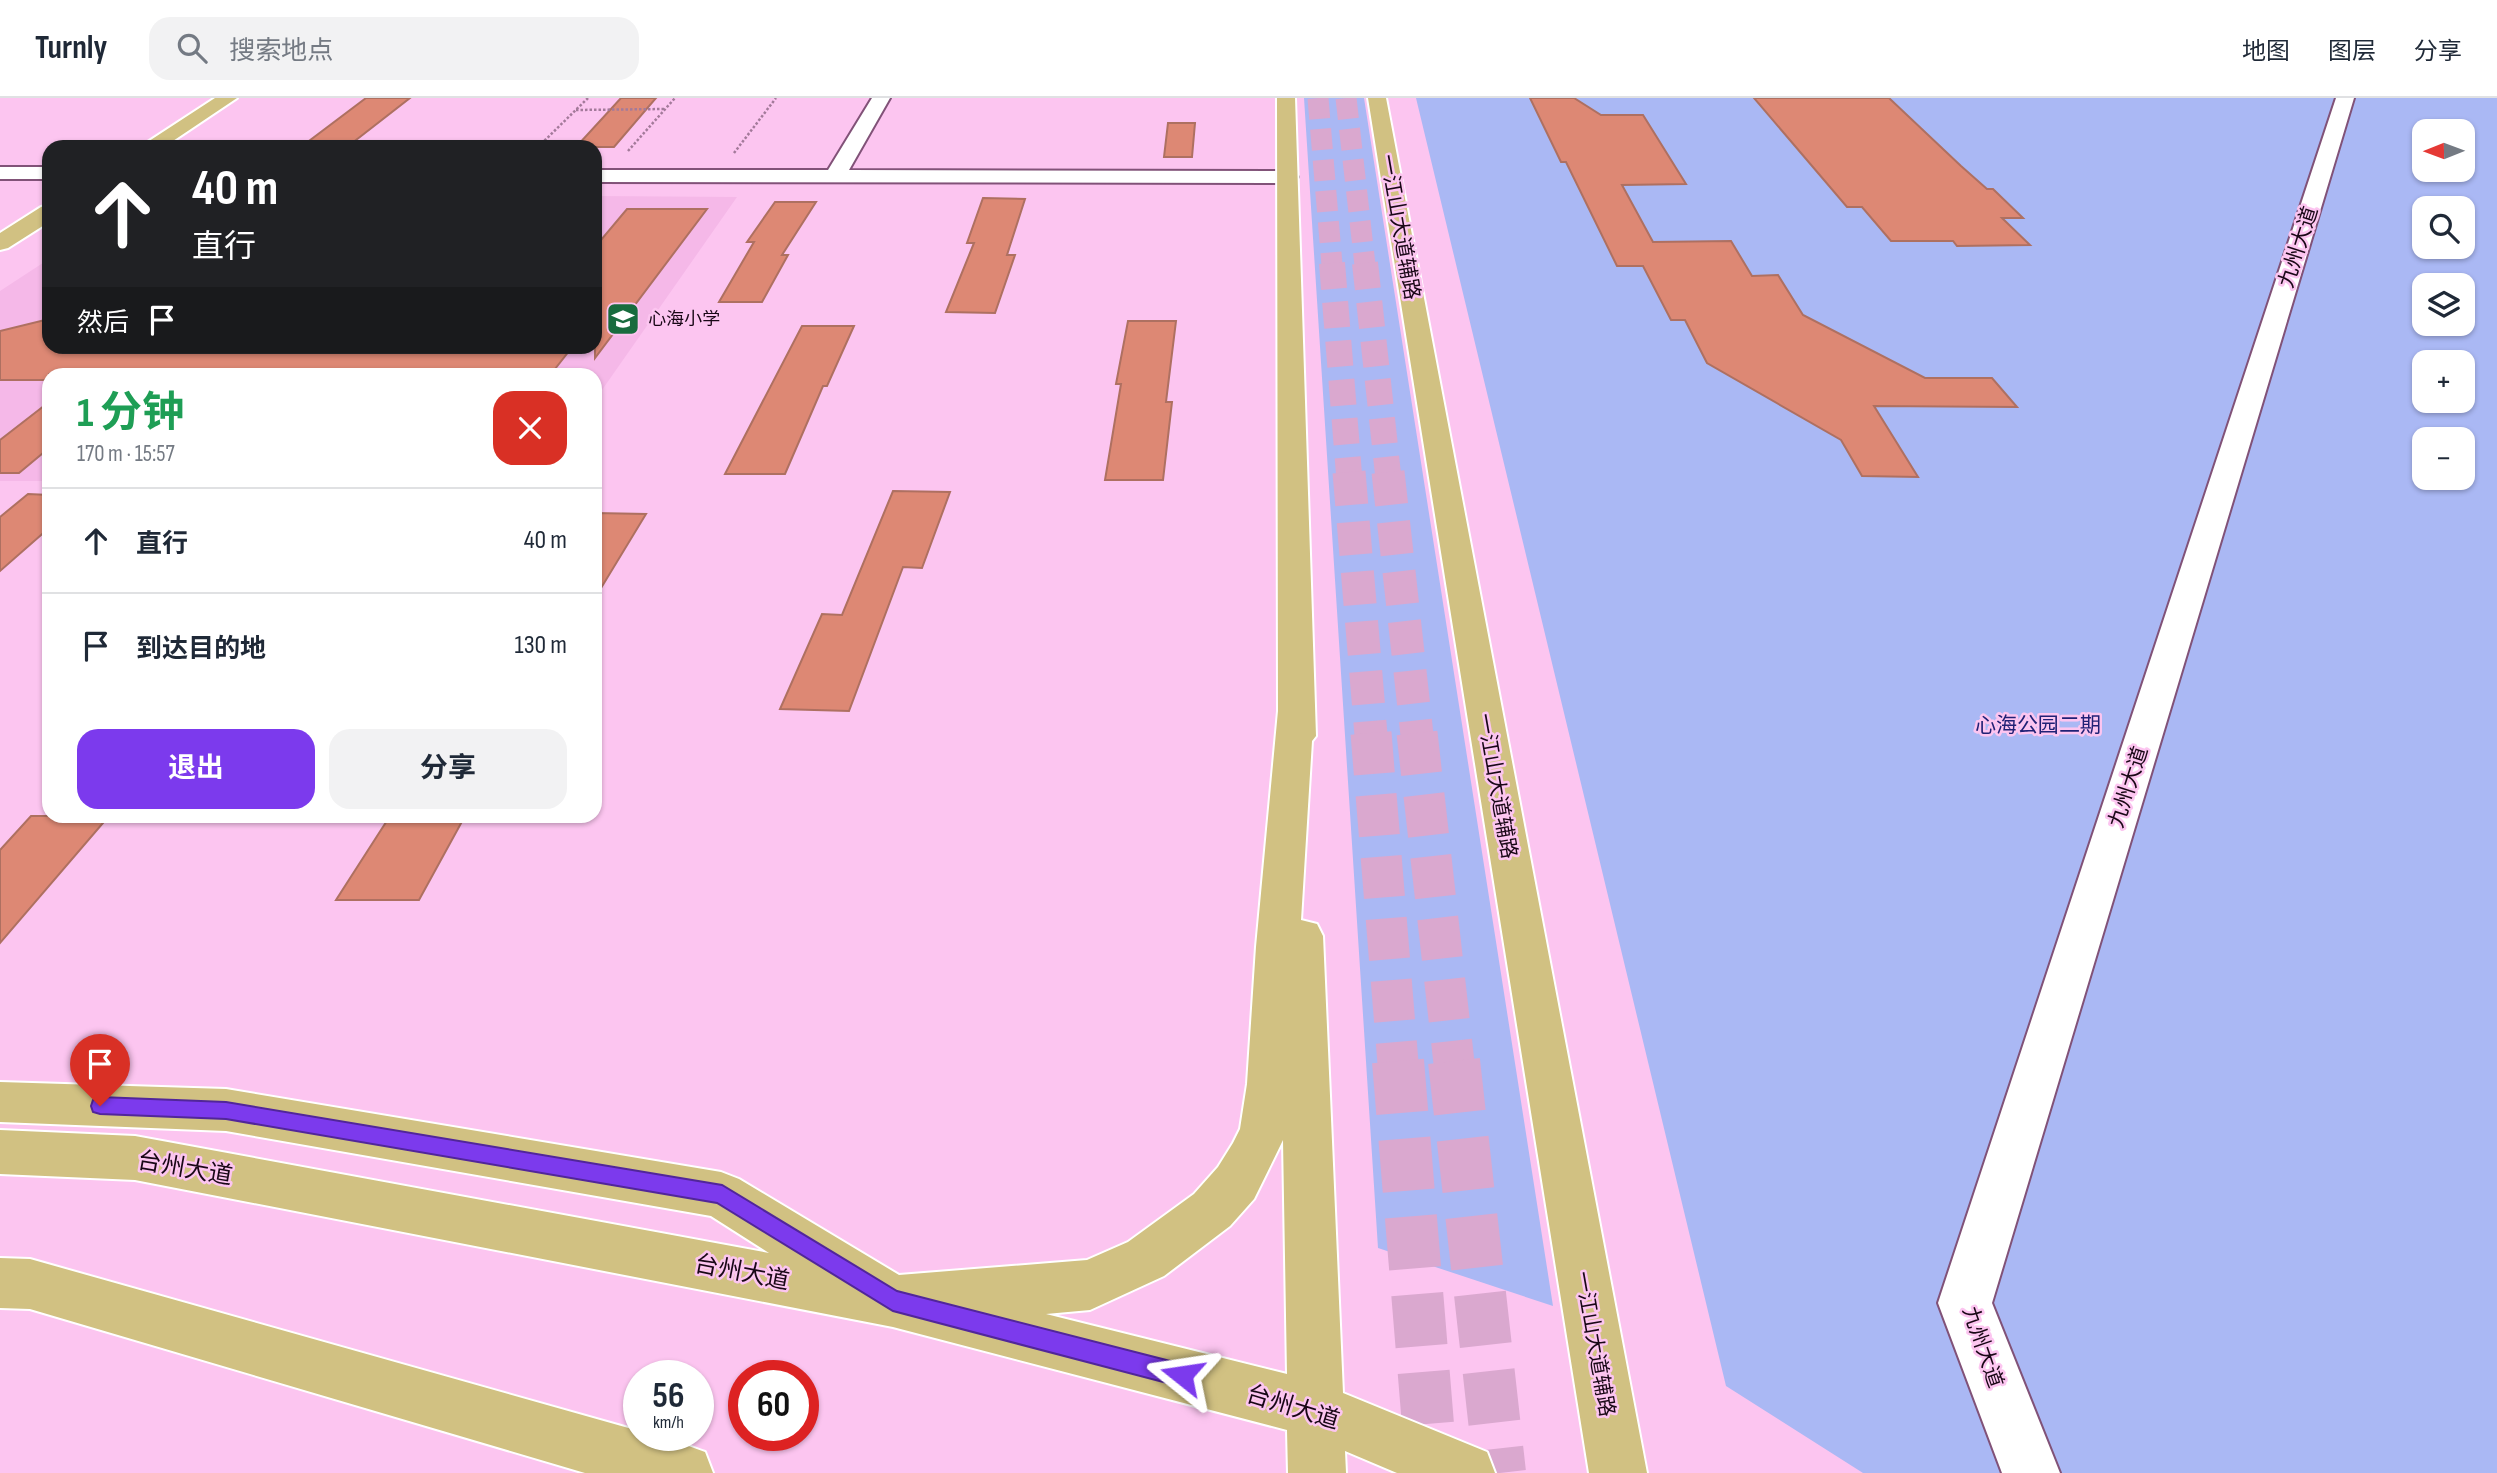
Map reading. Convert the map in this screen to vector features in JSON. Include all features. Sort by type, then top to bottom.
[{"type":"main road","points":[[138,140],[204,98]]},
{"type":"main road","points":[[161,140],[228,98]]},
{"type":"main road","points":[[1286,98],[1296,712],[1317,1473]]},
{"type":"main road","name":"一江山大道辅路","points":[[1377,98],[1618,1473]]},
{"type":"main road","points":[[0,227],[42,201]]},
{"type":"main road","points":[[0,243],[42,216]]},
{"type":"main road","points":[[0,1102],[226,1110],[722,1195],[893,1301],[1090,1285],[1146,1259],[1212,1210],[1236,1184],[1264,1129],[1271,1084],[1278,947],[1296,712]]},
{"type":"main road","name":"台州大道","points":[[0,1152],[135,1158],[893,1301],[1314,1409],[1466,1473]]},
{"type":"main road","points":[[0,1283],[30,1284],[684,1473]]},
{"type":"street","points":[[834,177],[881,98]]},
{"type":"street","name":"九州大道","points":[[2031,1473],[1965,1303],[2345,98]]},
{"type":"street","points":[[0,173],[42,173]]},
{"type":"street","points":[[602,177],[1287,177]]},
{"type":"path","points":[[545,140],[588,98]]},
{"type":"path","points":[[640,153],[627,153],[675,98]]},
{"type":"path","points":[[734,153],[776,98]]},
{"type":"path","points":[[576,110],[666,109]]},
{"type":"shaded area","name":"心海小学","points":[[602,196],[737,197],[602,390],[602,368],[42,368],[42,481],[0,481],[0,291],[42,264],[42,354],[602,354]]},
{"type":"green space","points":[[1304,98],[1364,98],[1553,1306],[1378,1248]]},
{"type":"green space","name":"心海公园二期","points":[[1416,98],[2497,98],[2497,1473],[1863,1473],[1726,1386]]},
{"type":"building","points":[[366,98],[410,98],[356,140],[310,140]]},
{"type":"building","points":[[621,98],[656,98],[614,147],[602,147],[602,140],[582,140]]},
{"type":"building","points":[[1530,98],[1574,98],[1601,115],[1643,115],[1686,184],[1622,185],[1653,242],[1731,241],[1752,276],[1778,275],[1803,315],[1925,378],[1992,378],[2017,407],[1874,406],[1918,477],[1862,476],[1841,440],[1707,363],[1685,320],[1671,320],[1643,266],[1617,266],[1566,162],[1561,162]]},
{"type":"building","points":[[1754,98],[1889,98],[1961,166],[1987,189],[1993,189],[2023,218],[2002,218],[2030,245],[1957,246],[1953,241],[1891,241],[1862,207],[1847,207]]},
{"type":"building","points":[[1168,123],[1195,123],[1192,157],[1164,157]]},
{"type":"building","points":[[983,198],[1025,199],[1007,255],[1015,255],[995,313],[946,312],[974,243],[967,243]]},
{"type":"building","points":[[775,202],[816,202],[782,255],[788,255],[762,302],[719,302],[754,242],[747,242]]},
{"type":"building","points":[[627,209],[707,209],[602,349],[602,239]]},
{"type":"building","points":[[42,321],[42,354],[567,354],[556,368],[42,368],[42,380],[0,380],[0,331]]},
{"type":"building","points":[[1128,321],[1176,321],[1166,402],[1172,402],[1163,480],[1105,480],[1121,384],[1116,384]]},
{"type":"building","points":[[802,326],[854,326],[827,386],[823,386],[785,474],[725,474]]},
{"type":"building","points":[[42,407],[42,454],[19,473],[0,473],[0,440]]},
{"type":"building","points":[[893,491],[950,492],[922,568],[903,567],[849,711],[780,709],[822,614],[842,615]]},
{"type":"building","points":[[28,494],[42,495],[42,534],[0,571],[0,517]]},
{"type":"building","points":[[602,513],[646,514],[602,586]]},
{"type":"building","points":[[31,816],[42,816],[42,823],[103,823],[0,943],[0,850]]},
{"type":"building","points":[[386,823],[461,823],[419,900],[336,900]]},
{"type":"tunnel","points":[[1318,98],[1332,265]]},
{"type":"tunnel","points":[[1346,98],[1365,265]]},
{"type":"tunnel","points":[[1332,263],[1349,474]]},
{"type":"tunnel","points":[[1365,263],[1388,474]]},
{"type":"tunnel","points":[[1349,472],[1371,735]]},
{"type":"tunnel","points":[[1388,472],[1417,735]]},
{"type":"tunnel","points":[[1371,733],[1398,1063]]},
{"type":"tunnel","points":[[1417,733],[1454,1063]]},
{"type":"tunnel","points":[[1398,1061],[1432,1473]]},
{"type":"tunnel","points":[[1454,1061],[1500,1473]]},
{"type":"place","name":"心海小学","points":[[623,319]]},
{"type":"route","points":[[100,1106],[226,1110],[722,1195],[893,1301],[1182,1375]]}]
